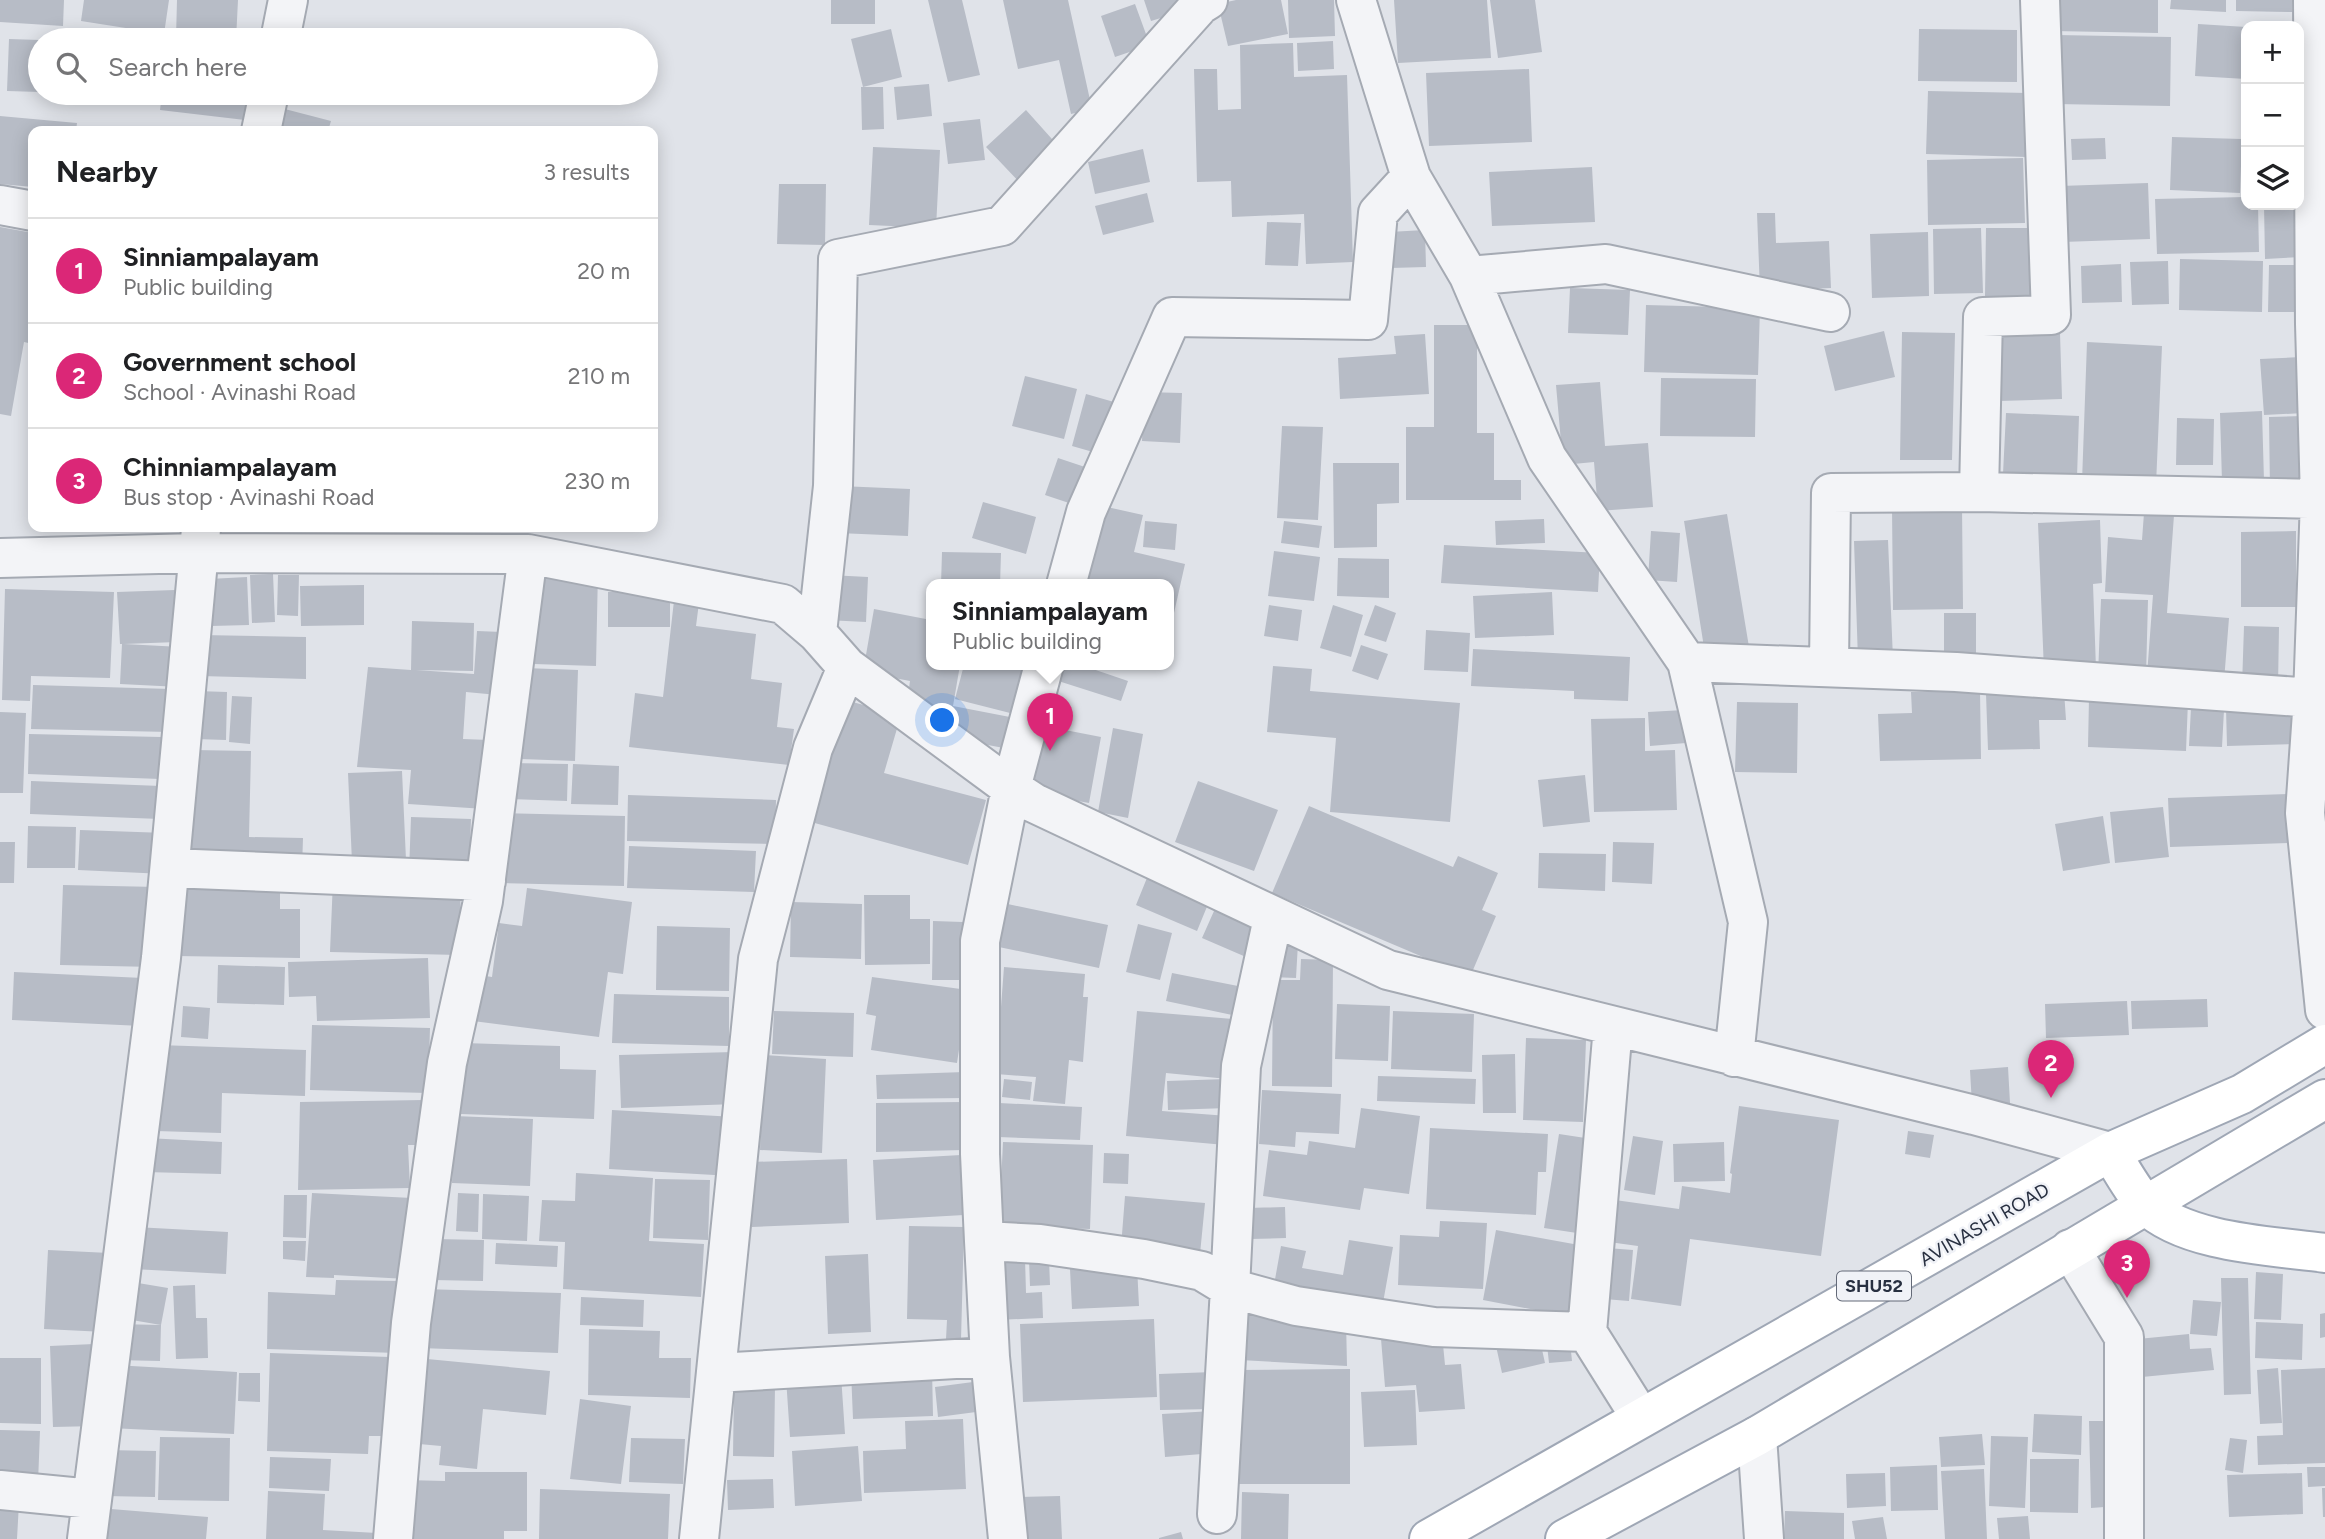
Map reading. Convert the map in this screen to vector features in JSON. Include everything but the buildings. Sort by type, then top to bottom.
[{"type":"main road","name":"AVINASHI ROAD","points":[[1429,1539],[2110,1152],[2242,1094],[2325,1044]]},
{"type":"main road","points":[[1565,1539],[1757,1436],[2325,1099]]},
{"type":"main road","points":[[2110,1152],[2146,1205],[2176,1226],[2217,1238],[2325,1254]]},
{"type":"street","points":[[282,28],[288,0]]},
{"type":"street","points":[[817,634],[833,486],[838,259],[1002,226],[1200,5],[1208,0]]},
{"type":"street","points":[[1356,0],[1408,168],[1469,276],[1548,458],[1688,662],[1748,922],[1734,1057]]},
{"type":"street","points":[[1979,492],[1983,317],[2051,315],[2040,0]]},
{"type":"street","points":[[2314,0],[2315,324],[2320,499],[2313,698],[2305,813],[2325,1010]]},
{"type":"street","points":[[262,126],[266,105]]},
{"type":"street","points":[[1068,579],[1086,512],[1172,317],[1368,320],[1378,213],[1408,168]]},
{"type":"street","points":[[0,205],[28,210]]},
{"type":"street","points":[[1469,276],[1606,264],[1830,312]]},
{"type":"street","points":[[1829,667],[1831,493],[1979,492],[2320,499]]},
{"type":"street","points":[[87,1539],[162,958],[199,540]]},
{"type":"street","points":[[0,558],[199,540],[528,554],[783,604],[817,634],[847,667],[1022,796],[1388,970],[1974,1115],[2110,1152]]},
{"type":"street","points":[[393,1539],[411,1323],[447,1063],[483,901],[528,554]]},
{"type":"street","points":[[1688,662],[1956,672],[2313,698]]},
{"type":"street","points":[[699,1539],[758,959],[813,748],[847,667]]},
{"type":"street","points":[[1008,1539],[990,1358],[984,1241],[980,1154],[979,941],[1022,796],[1043,670]]},
{"type":"street","points":[[170,868],[486,881]]},
{"type":"street","points":[[1217,1514],[1241,1066],[1261,911]]},
{"type":"street","points":[[1613,1026],[1587,1332],[1642,1418]]},
{"type":"street","points":[[984,1241],[1040,1244],[1144,1259],[1202,1271],[1230,1288],[1296,1306],[1434,1327],[1587,1332]]},
{"type":"street","points":[[2070,1249],[2124,1337],[2124,1539]]},
{"type":"street","points":[[716,1373],[990,1358]]},
{"type":"street","points":[[1757,1436],[1764,1539]]},
{"type":"street","points":[[0,1489],[92,1499]]},
{"type":"place","name":"Sinniampalayam","points":[[1050,751]]},
{"type":"place","name":"Government school","points":[[2051,1098]]},
{"type":"place","name":"Chinniampalayam","points":[[2127,1298]]}]
